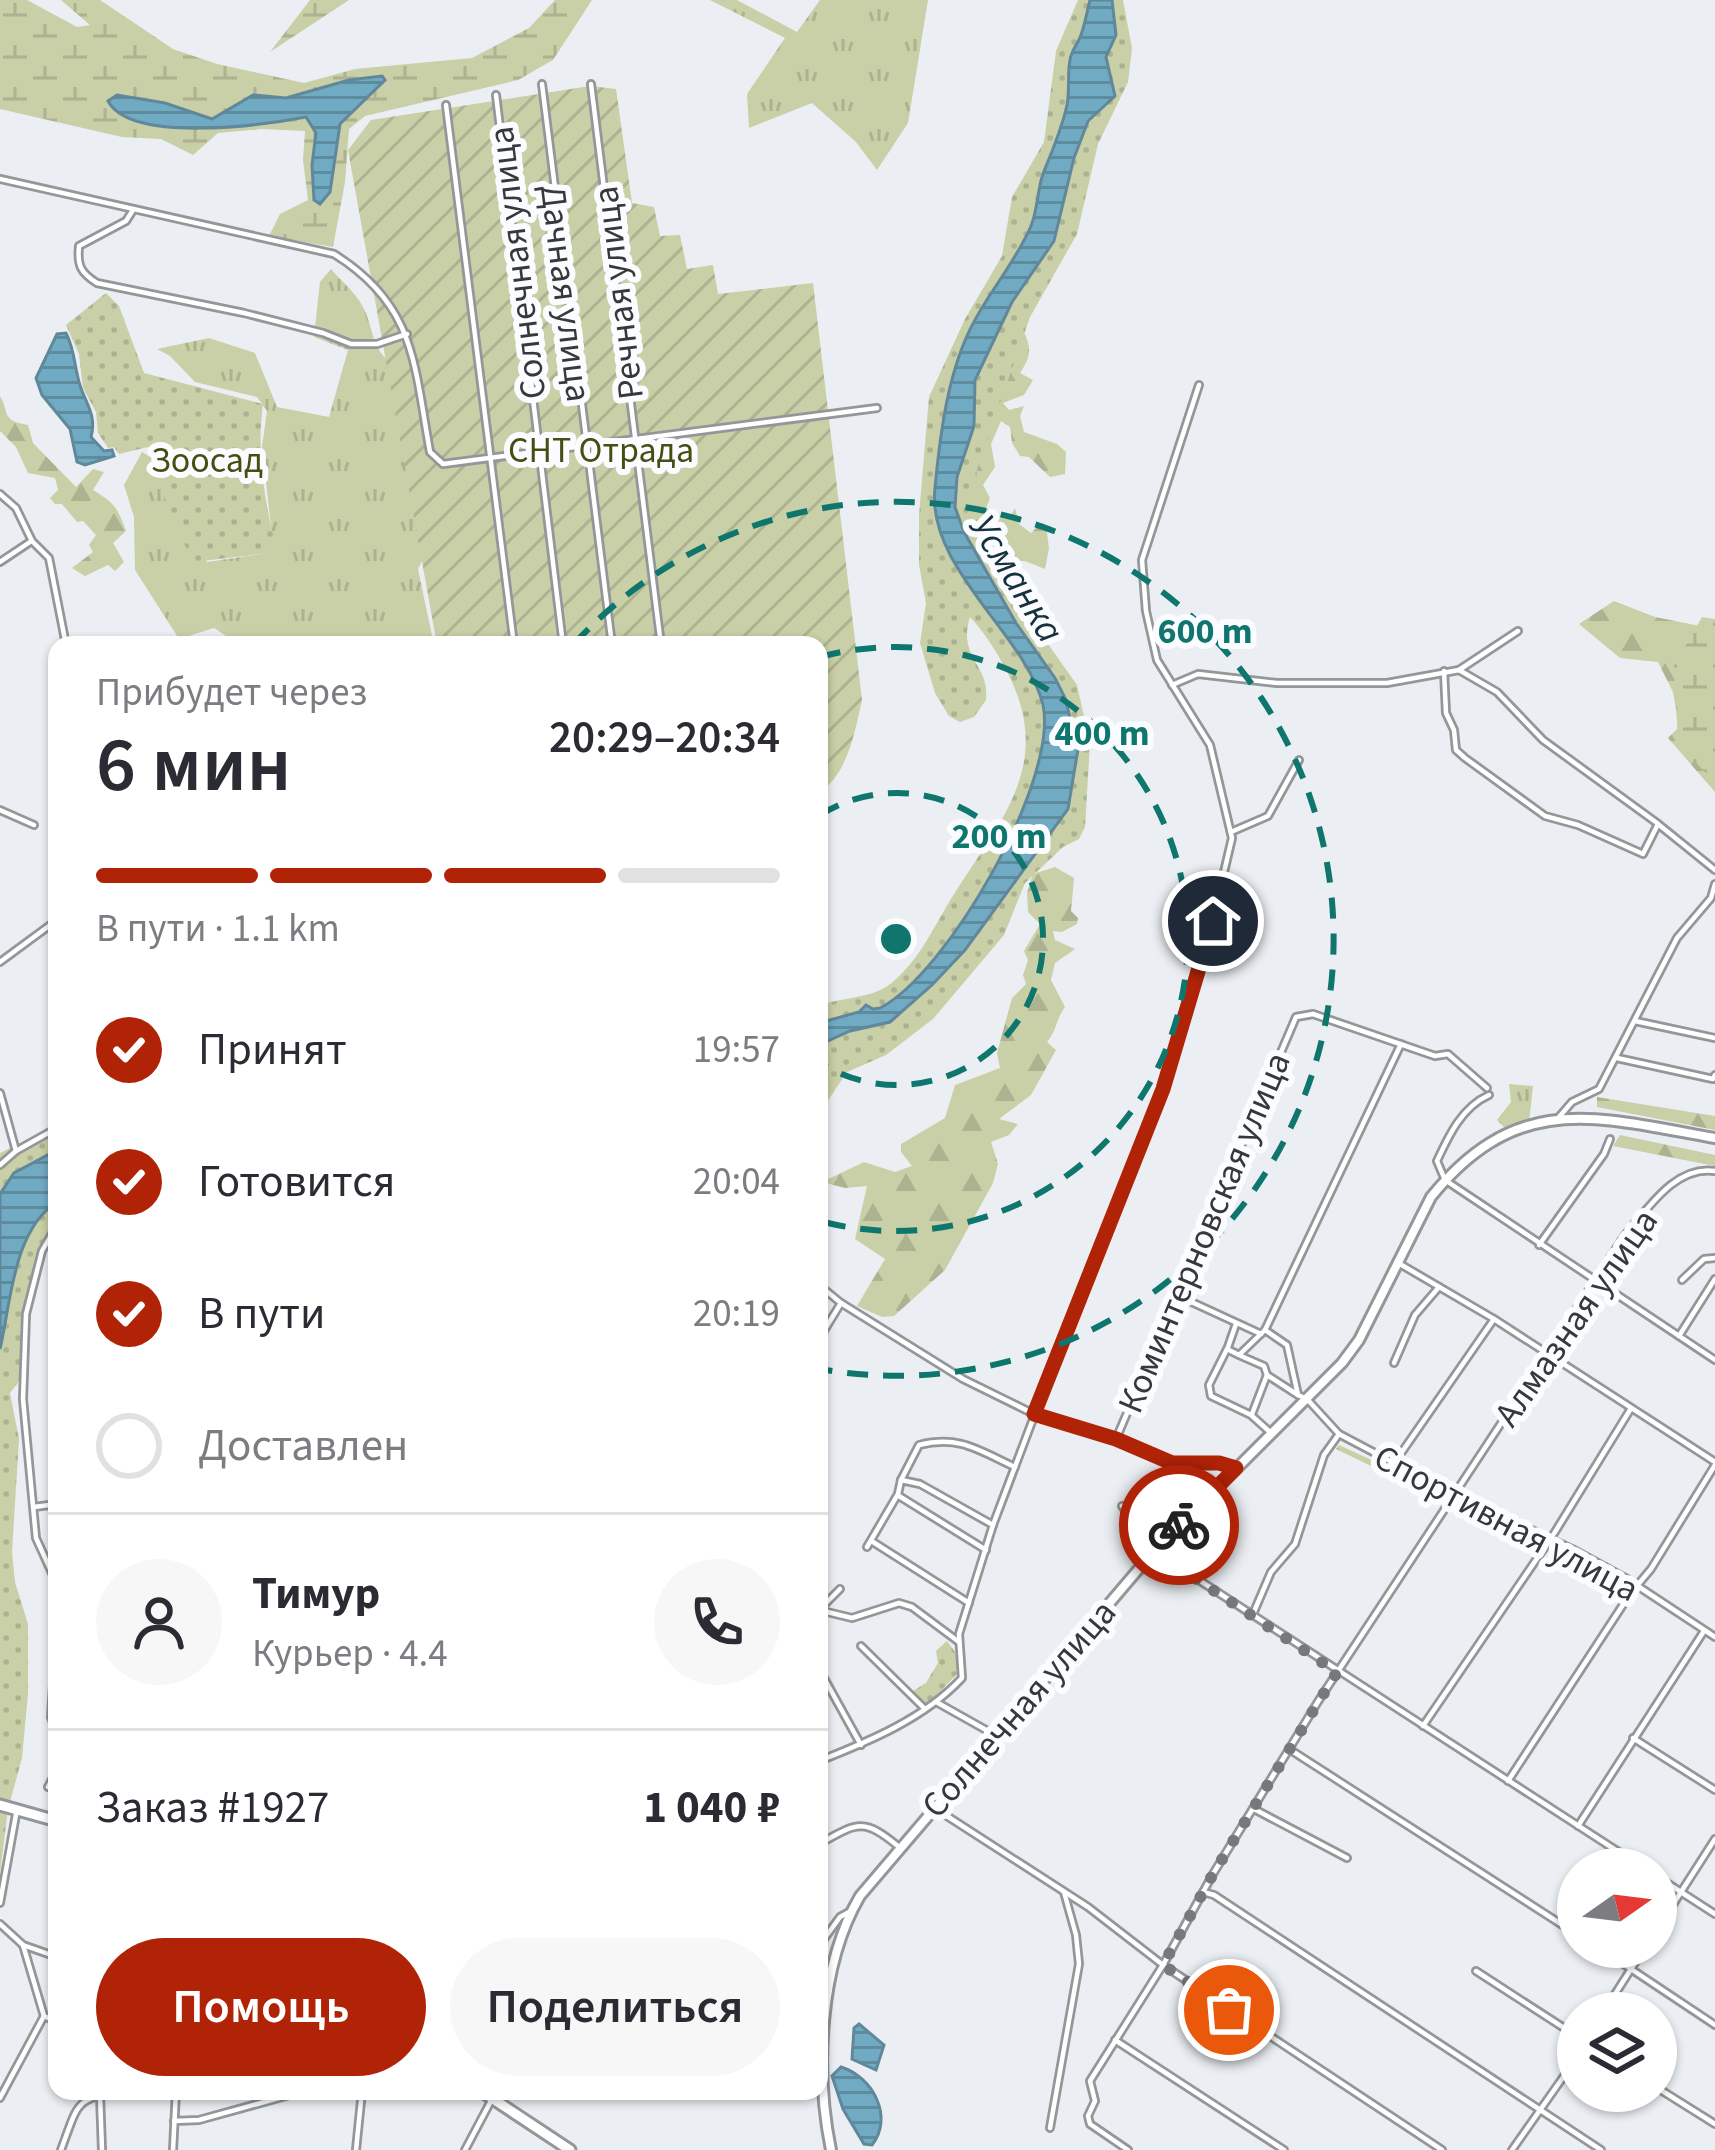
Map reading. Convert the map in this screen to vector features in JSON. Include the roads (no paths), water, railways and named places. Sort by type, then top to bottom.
[{"type":"main road","points":[[10,1808],[48,1818]]},
{"type":"main road","points":[[495,2100],[569,2150]]},
{"type":"street","name":"Дачная улица","points":[[542,84],[611,636]]},
{"type":"street","name":"Речная улица","points":[[591,84],[660,636]]},
{"type":"street","name":"Солнечная улица","points":[[496,95],[562,636]]},
{"type":"street","points":[[446,105],[513,636]]},
{"type":"street","points":[[0,178],[334,254],[364,273],[407,334],[434,460],[443,464],[877,408]]},
{"type":"street","points":[[134,210],[126,221],[79,246],[78,263],[84,275],[97,283],[244,313],[351,344],[376,344],[407,334]]},
{"type":"street","points":[[828,1758],[938,1703],[962,1678],[959,1642],[993,1525],[1163,1089],[1203,962],[1231,832],[1210,745],[1157,659],[1142,560],[1198,385]]},
{"type":"street","points":[[0,494],[16,508],[32,541],[49,558],[65,636]]},
{"type":"street","points":[[0,562],[32,541]]},
{"type":"street","points":[[1172,685],[1198,674],[1276,683],[1388,683],[1459,670],[1518,631]]},
{"type":"street","points":[[1459,670],[1497,692],[1543,740],[1715,870]]},
{"type":"street","points":[[1444,671],[1446,713],[1456,750],[1545,816],[1643,854],[1658,824]]},
{"type":"street","points":[[1231,832],[1268,816],[1299,760]]},
{"type":"street","points":[[0,810],[34,825]]},
{"type":"street","points":[[1559,1118],[1572,1102],[1599,1089],[1677,938],[1711,898],[1715,884]]},
{"type":"street","points":[[0,962],[48,927]]},
{"type":"street","name":"Коминтерновская улица","points":[[1116,1439],[1290,1024],[1302,1014],[1313,1014],[1401,1044]]},
{"type":"street","points":[[1636,1021],[1715,1037]]},
{"type":"street","points":[[1239,1355],[1264,1332],[1401,1044],[1435,1056],[1448,1054],[1488,1091],[1472,1102],[1448,1138],[1437,1161],[1445,1180],[1715,1360]]},
{"type":"street","points":[[1616,1058],[1714,1077]]},
{"type":"street","points":[[0,1093],[16,1151]]},
{"type":"street","name":"Солнечная улица","points":[[828,1934],[1154,1551],[1359,1340],[1431,1197],[1475,1153],[1529,1124],[1559,1118],[1611,1119],[1715,1138]]},
{"type":"street","points":[[0,1165],[48,1133]]},
{"type":"street","points":[[1539,1245],[1610,1139]]},
{"type":"street","name":"Алмазная улица","points":[[1128,2150],[1088,2120],[1095,2102],[1090,2080],[1289,1748],[1625,1234],[1666,1189],[1697,1171],[1715,1171]]},
{"type":"street","points":[[48,1241],[26,1314],[23,1399],[36,1538],[48,1565]]},
{"type":"street","name":"Алмазная улица","points":[[1682,1280],[1704,1259],[1715,1258]]},
{"type":"street","points":[[1398,1262],[1546,1352],[1715,1464],[1508,1781]]},
{"type":"street","points":[[1679,1336],[1715,1279]]},
{"type":"street","points":[[1394,1363],[1415,1315],[1439,1287]]},
{"type":"street","points":[[828,1292],[963,1379],[1034,1414],[1116,1439],[1172,1463],[1219,1463],[1236,1468]]},
{"type":"street","points":[[1173,1302],[1185,1298],[1287,1345],[1303,1397]]},
{"type":"street","points":[[828,1324],[841,1303]]},
{"type":"street","points":[[1394,1464],[1494,1319]]},
{"type":"street","points":[[1236,1324],[1210,1385],[1211,1396],[1251,1415],[1271,1433]]},
{"type":"street","points":[[1227,1349],[1264,1366],[1268,1375],[1303,1397]]},
{"type":"street","points":[[1251,1415],[1268,1375]]},
{"type":"street","name":"Спортивная улица","points":[[1303,1397],[1339,1434],[1637,1586],[1715,1637]]},
{"type":"street","points":[[1423,1726],[1630,1410]]},
{"type":"street","points":[[1253,1614],[1271,1572],[1295,1544],[1324,1455],[1339,1434]]},
{"type":"street","points":[[969,1603],[869,1544],[919,1445],[964,1441],[1015,1467]]},
{"type":"street","points":[[901,1480],[920,1484],[993,1525]]},
{"type":"street","points":[[898,1494],[986,1550]]},
{"type":"street","points":[[34,1507],[48,1505]]},
{"type":"street","points":[[1122,1506],[1154,1551],[1612,1848]]},
{"type":"street","points":[[832,1611],[829,1599],[840,1589]]},
{"type":"street","points":[[828,1611],[852,1618],[899,1603],[912,1607],[959,1642]]},
{"type":"street","points":[[1578,1826],[1704,1631]]},
{"type":"street","points":[[862,1646],[925,1709]]},
{"type":"street","points":[[828,1685],[861,1745]]},
{"type":"street","points":[[938,1703],[995,1735]]},
{"type":"street","points":[[1634,1738],[1715,1790]]},
{"type":"street","points":[[1289,1748],[1557,1921]]},
{"type":"street","points":[[933,1807],[1442,2150]]},
{"type":"street","points":[[0,1903],[10,1808]]},
{"type":"street","points":[[1254,1809],[1347,1858]]},
{"type":"street","name":"Солнечная улица","points":[[828,1840],[863,1825],[878,1829],[899,1847]]},
{"type":"street","points":[[1677,1897],[1715,1839]]},
{"type":"street","points":[[1677,1890],[1715,1914]]},
{"type":"street","points":[[1050,2128],[1078,1964],[1064,1892]]},
{"type":"street","points":[[1203,1892],[1214,1894],[1601,2150]]},
{"type":"street","name":"Солнечная улица","points":[[828,2008],[851,1910]]},
{"type":"street","points":[[0,1924],[23,1946],[48,1954]]},
{"type":"street","points":[[0,2098],[44,2016],[23,1946]]},
{"type":"street","points":[[1616,1992],[1631,1968],[1715,2025]]},
{"type":"street","points":[[1476,1971],[1557,2023]]},
{"type":"street","points":[[44,2016],[48,2018]]},
{"type":"street","points":[[1115,2040],[1285,2150]]},
{"type":"street","points":[[1512,2150],[1557,2084]]},
{"type":"street","points":[[62,2150],[77,2108],[85,2100]]},
{"type":"street","points":[[100,2100],[102,2150]]},
{"type":"street","points":[[173,2150],[175,2100]]},
{"type":"street","points":[[174,2121],[199,2120],[271,2100]]},
{"type":"street","points":[[356,2150],[361,2100]]},
{"type":"street","points":[[465,2150],[491,2100]]},
{"type":"street","name":"Солнечная улица","points":[[822,2100],[831,2150]]},
{"type":"street","points":[[1677,2101],[1715,2125]]},
{"type":"water","points":[[1090,0],[1112,0],[1116,35],[1106,57],[1115,96],[1088,121],[1054,241],[1012,302],[975,380],[974,426],[957,477],[955,507],[964,532],[1016,623],[1065,698],[1078,749],[1068,809],[965,950],[932,985],[890,1022],[828,1041],[828,1021],[859,1012],[866,1005],[880,1008],[936,957],[993,872],[1034,779],[1043,738],[1043,705],[1018,653],[946,546],[936,517],[935,488],[958,359],[975,320],[1031,226],[1041,180],[1065,114],[1071,57]]},
{"type":"water","points":[[382,76],[385,80],[340,124],[330,192],[320,204],[314,200],[312,165],[316,133],[306,117],[231,127],[170,127],[121,114],[108,101],[117,95],[165,103],[212,119],[253,95],[286,98]]},
{"type":"water","points":[[66,333],[91,413],[91,437],[114,456],[85,465],[77,462],[70,429],[42,395],[36,378],[57,334]]},
{"type":"water","points":[[48,1155],[48,1209],[23,1248],[0,1349],[0,1194],[14,1173]]},
{"type":"water","points":[[859,2024],[884,2045],[876,2070],[852,2059],[854,2028]]},
{"type":"water","points":[[841,2067],[862,2079],[877,2099],[881,2122],[872,2145],[864,2144],[843,2109],[832,2076]]},
{"type":"park label","name":"СНТ Отрада","points":[[601,449]]},
{"type":"park label","name":"Зоосад","points":[[207,459]]},
{"type":"water label","name":"Усманка","points":[[1018,578]]}]
